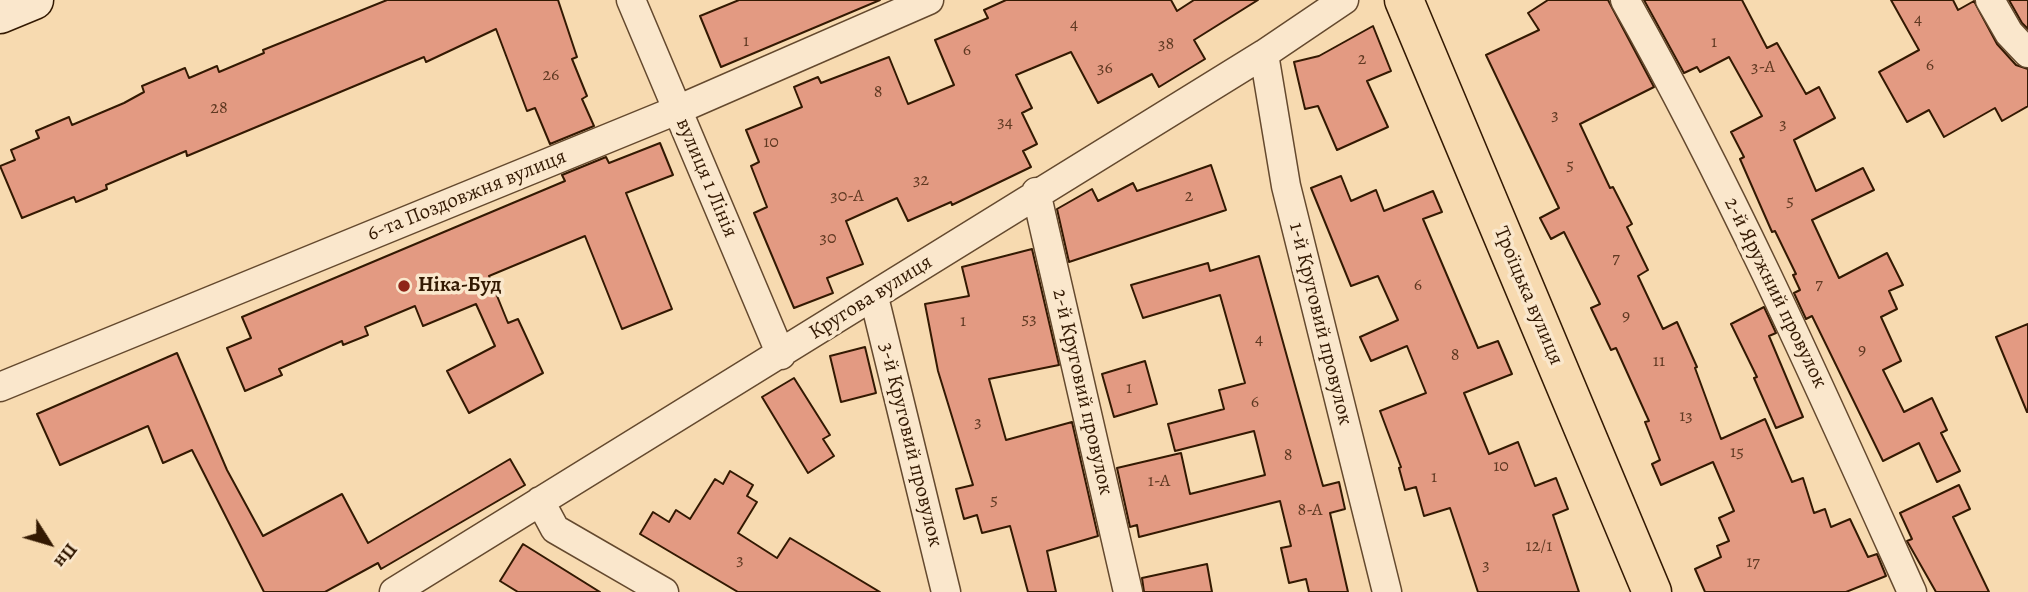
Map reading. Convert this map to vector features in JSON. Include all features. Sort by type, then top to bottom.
[{"type":"main road","points":[[0,14],[34,0]]},
{"type":"main road","name":"Троїцька вулиця","points":[[1404,0],[1652,592]]},
{"type":"street","name":"вулиця 1 Лінія","points":[[631,0],[781,355]]},
{"type":"street","name":"6-та Поздовжня вулиця","points":[[2,387],[677,110],[929,0]]},
{"type":"street","name":"Кругова вулиця","points":[[394,592],[781,355],[1036,192],[1264,54],[1344,0]]},
{"type":"street","name":"2-й Яружний провулок","points":[[1625,0],[1685,106],[1828,404],[1912,592]]},
{"type":"street","points":[[1990,0],[2009,33],[2028,53]]},
{"type":"street","name":"1-й Круговий провулок","points":[[1264,54],[1286,186],[1387,592]]},
{"type":"street","name":"2-й Круговий провулок","points":[[1036,192],[1128,592]]},
{"type":"street","name":"3-й Круговий провулок","points":[[874,297],[946,592]]},
{"type":"street","points":[[540,501],[555,529],[664,592]]},
{"type":"building","points":[[387,0],[558,0],[577,57],[572,59],[587,96],[582,99],[594,126],[550,144],[535,108],[527,111],[496,29],[426,62],[424,57],[187,156],[186,151],[106,185],[107,189],[76,202],[74,197],[22,218],[0,166],[15,160],[11,150],[39,138],[36,131],[69,117],[72,125],[124,103],[144,92],[142,86],[185,68],[189,78],[217,66],[219,72],[264,53],[263,50]]},
{"type":"building","points":[[739,0],[880,0],[721,67],[700,16]]},
{"type":"building","points":[[1006,0],[1171,0],[1177,11],[1194,0],[1258,0],[1194,40],[1205,59],[1159,87],[1152,74],[1098,103],[1071,52],[1016,75],[1032,108],[1022,113],[1037,144],[1023,151],[1031,167],[952,205],[951,202],[908,221],[897,198],[846,221],[863,264],[827,278],[833,293],[794,308],[754,213],[767,207],[751,166],[759,162],[746,130],[802,107],[794,87],[818,77],[821,83],[889,57],[908,104],[954,85],[935,40],[988,18],[984,10]]},
{"type":"building","points":[[1548,0],[1608,0],[1654,87],[1580,124],[1610,188],[1613,187],[1632,224],[1627,227],[1648,270],[1638,276],[1663,329],[1677,322],[1697,367],[1695,368],[1721,439],[1765,419],[1792,482],[1803,478],[1814,513],[1825,509],[1831,527],[1850,519],[1868,557],[1877,554],[1886,576],[1846,592],[1705,592],[1695,569],[1721,557],[1717,546],[1729,541],[1719,518],[1734,511],[1713,462],[1661,485],[1652,464],[1660,460],[1645,422],[1649,421],[1616,348],[1611,350],[1591,308],[1600,304],[1564,232],[1551,239],[1540,218],[1559,208],[1486,55],[1539,30],[1528,13]]},
{"type":"building","points":[[1644,0],[1742,0],[1767,48],[1777,43],[1806,94],[1819,87],[1835,118],[1794,140],[1816,191],[1863,168],[1874,190],[1812,220],[1839,278],[1887,253],[1903,285],[1889,291],[1897,309],[1881,317],[1901,361],[1883,370],[1904,412],[1932,398],[1947,430],[1941,433],[1960,471],[1937,482],[1919,443],[1883,461],[1812,316],[1806,319],[1794,293],[1800,290],[1793,275],[1796,274],[1775,231],[1772,232],[1740,159],[1744,157],[1731,132],[1762,116],[1729,57],[1700,72],[1697,67],[1684,73]]},
{"type":"building","points":[[1891,0],[1953,0],[1958,10],[1974,1],[1997,44],[2016,65],[2028,69],[2028,106],[2002,121],[1995,108],[1944,137],[1929,110],[1907,122],[1879,72],[1919,50]]},
{"type":"building","points":[[2009,0],[2028,0],[2028,29],[2022,23]]},
{"type":"building","points":[[1373,26],[1391,71],[1367,81],[1388,127],[1337,150],[1318,106],[1305,109],[1294,62],[1319,56]]},
{"type":"building","points":[[660,143],[673,175],[626,193],[672,309],[622,329],[585,236],[489,276],[508,323],[518,319],[543,373],[469,413],[447,371],[495,346],[476,304],[423,326],[415,306],[365,327],[368,335],[343,345],[342,341],[279,369],[282,375],[245,391],[227,348],[251,338],[242,317],[565,181],[562,175],[606,157],[609,163]]},
{"type":"building","points":[[1211,165],[1226,210],[1069,262],[1057,209],[1092,189],[1098,201],[1133,183],[1137,191]]},
{"type":"building","points":[[1341,176],[1351,201],[1376,190],[1384,211],[1433,191],[1442,212],[1423,219],[1478,348],[1498,341],[1512,374],[1464,393],[1489,454],[1518,442],[1535,486],[1556,478],[1568,509],[1553,515],[1579,592],[1478,592],[1450,508],[1424,516],[1416,487],[1405,490],[1399,468],[1401,467],[1380,411],[1426,393],[1407,346],[1371,361],[1360,337],[1398,320],[1378,276],[1351,286],[1311,188]]},
{"type":"building","points":[[1032,249],[1059,365],[989,379],[1006,440],[1072,422],[1098,536],[1047,551],[1056,592],[1028,592],[1010,526],[982,533],[977,515],[964,519],[956,489],[973,485],[938,371],[925,304],[969,296],[962,267]]},
{"type":"building","points":[[1259,256],[1323,486],[1339,482],[1345,509],[1330,513],[1348,592],[1309,592],[1306,579],[1289,583],[1281,548],[1291,546],[1280,501],[1139,537],[1137,525],[1130,527],[1117,468],[1181,453],[1190,494],[1265,475],[1254,431],[1175,451],[1168,424],[1224,409],[1219,390],[1245,383],[1220,295],[1143,318],[1131,285],[1208,263],[1210,271]]},
{"type":"building","points":[[1764,307],[1776,333],[1769,336],[1803,417],[1776,428],[1754,378],[1757,377],[1731,324]]},
{"type":"building","points":[[2028,324],[2028,412],[2027,412],[1996,337]]},
{"type":"building","points":[[865,347],[876,393],[841,402],[830,356]]},
{"type":"building","points":[[177,353],[227,470],[263,536],[342,494],[368,543],[510,459],[525,485],[381,569],[378,563],[325,592],[264,592],[192,450],[163,463],[148,426],[60,465],[37,414]]},
{"type":"building","points":[[1145,361],[1157,404],[1114,417],[1102,374]]},
{"type":"building","points":[[794,378],[830,435],[823,439],[834,456],[808,473],[762,397]]},
{"type":"building","points":[[730,471],[753,485],[747,496],[757,502],[738,533],[777,558],[790,538],[880,592],[738,592],[640,534],[653,512],[669,522],[676,510],[690,519],[715,479],[723,484]]},
{"type":"building","points":[[1959,485],[1970,509],[1953,517],[1989,592],[1936,592],[1907,541],[1912,539],[1900,513]]},
{"type":"building","points":[[523,544],[600,592],[518,592],[500,581]]},
{"type":"building","points":[[1207,564],[1212,592],[1144,592],[1142,578]]},
{"type":"place","name":"Ніка-Буд","points":[[404,286]]}]
